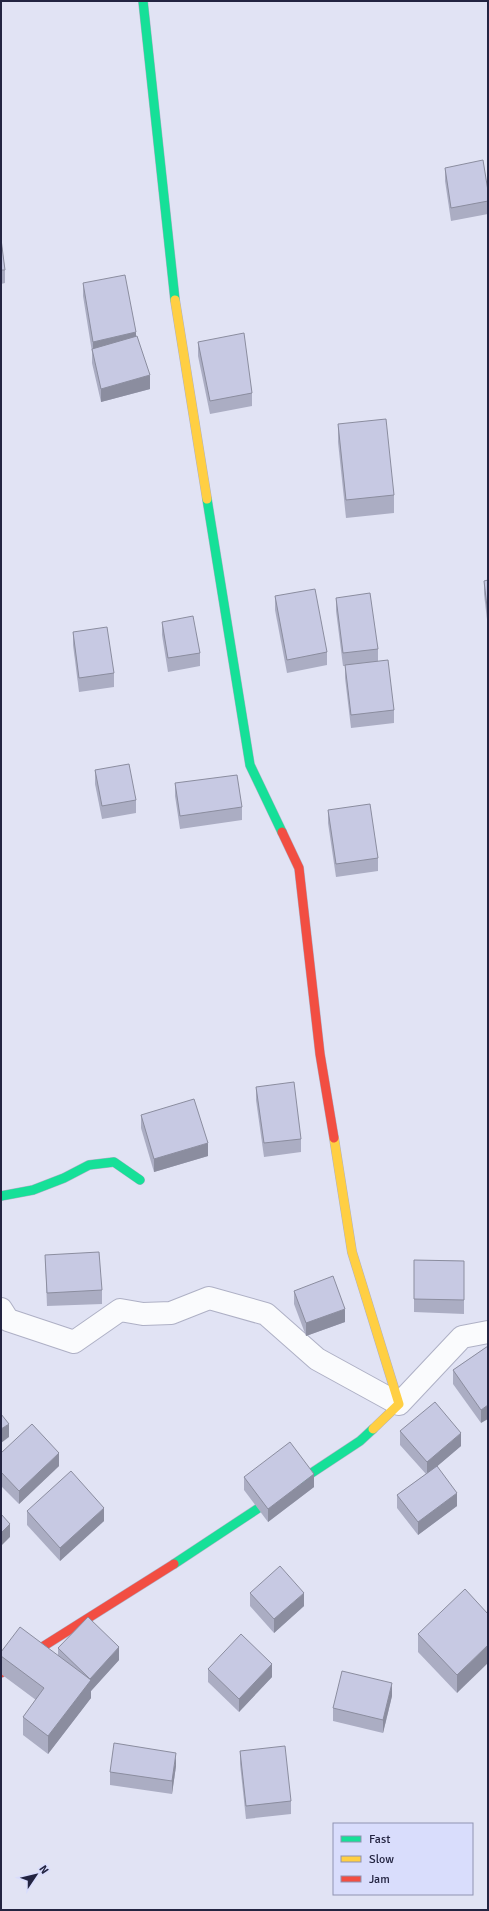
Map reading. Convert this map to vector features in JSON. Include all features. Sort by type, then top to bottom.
[{"type":"street","points":[[143,1],[173,287],[250,765],[299,868],[320,1054],[352,1252],[399,1404]]},
{"type":"street","points":[[1,1196],[33,1190],[64,1178],[89,1165],[114,1162],[140,1180]]},
{"type":"street","points":[[1,1309],[8,1320],[74,1342],[120,1310],[143,1314],[171,1313],[209,1298],[266,1314],[317,1359],[399,1404]]},
{"type":"street","points":[[1,1673],[208,1542],[360,1441],[399,1404],[462,1337],[488,1332]]},
{"type":"building","points":[[483,160],[488,191],[488,201],[451,208],[445,168]]},
{"type":"building","points":[[1,239],[5,270],[1,270]]},
{"type":"building","points":[[125,275],[136,332],[93,342],[83,283]]},
{"type":"building","points":[[244,333],[252,393],[210,401],[198,342]]},
{"type":"building","points":[[137,336],[150,375],[101,389],[92,349]]},
{"type":"building","points":[[386,419],[394,495],[346,500],[338,424]]},
{"type":"building","points":[[488,580],[488,615],[484,581]]},
{"type":"building","points":[[315,589],[327,652],[287,660],[275,596]]},
{"type":"building","points":[[370,593],[378,649],[343,653],[336,598]]},
{"type":"building","points":[[193,616],[200,653],[168,658],[162,622]]},
{"type":"building","points":[[107,627],[114,673],[79,678],[73,632]]},
{"type":"building","points":[[388,660],[394,710],[351,715],[345,665]]},
{"type":"building","points":[[129,764],[136,800],[102,806],[95,770]]},
{"type":"building","points":[[237,775],[242,807],[180,816],[175,783]]},
{"type":"building","points":[[370,804],[378,858],[336,864],[328,810]]},
{"type":"building","points":[[294,1082],[301,1139],[264,1143],[256,1087]]},
{"type":"building","points":[[194,1099],[208,1143],[154,1159],[141,1115]]},
{"type":"building","points":[[99,1252],[102,1290],[47,1293],[45,1255]]},
{"type":"building","points":[[414,1260],[464,1261],[464,1300],[414,1299]]},
{"type":"building","points":[[333,1276],[345,1309],[306,1323],[294,1291]]},
{"type":"building","points":[[488,1346],[488,1405],[481,1410],[453,1370]]},
{"type":"building","points":[[435,1402],[461,1433],[427,1462],[400,1431]]},
{"type":"building","points":[[1,1414],[9,1424],[1,1429]]},
{"type":"building","points":[[32,1424],[59,1453],[19,1491],[1,1472],[1,1453]]},
{"type":"building","points":[[290,1442],[314,1474],[268,1509],[244,1477]]},
{"type":"building","points":[[437,1466],[457,1493],[418,1522],[397,1495]]},
{"type":"building","points":[[71,1471],[104,1508],[60,1548],[27,1511]]},
{"type":"building","points":[[1,1514],[10,1524],[1,1533]]},
{"type":"building","points":[[280,1566],[304,1593],[274,1619],[250,1593]]},
{"type":"building","points":[[465,1589],[488,1614],[488,1645],[457,1675],[418,1634]]},
{"type":"building","points":[[88,1617],[119,1647],[90,1679],[58,1648]]},
{"type":"building","points":[[20,1627],[91,1680],[48,1736],[23,1717],[44,1688],[1,1656],[1,1652]]},
{"type":"building","points":[[241,1634],[272,1664],[239,1699],[208,1669]]},
{"type":"building","points":[[342,1671],[392,1683],[383,1720],[333,1708]]},
{"type":"building","points":[[114,1743],[176,1753],[172,1781],[110,1772]]},
{"type":"building","points":[[285,1746],[291,1801],[246,1806],[240,1751]]},
{"type":"traffic: fast","points":[[143,1],[175,300]]},
{"type":"traffic: fast","points":[[207,499],[250,765],[282,832]]},
{"type":"traffic: fast","points":[[1,1196],[33,1190],[64,1178],[89,1165],[114,1162],[140,1180]]},
{"type":"traffic: fast","points":[[174,1564],[360,1441],[373,1429]]},
{"type":"traffic: slow","points":[[175,300],[207,499]]},
{"type":"traffic: slow","points":[[334,1138],[352,1252],[399,1404],[373,1429]]},
{"type":"traffic: jam","points":[[282,832],[299,868],[320,1054],[334,1138]]},
{"type":"traffic: jam","points":[[1,1673],[174,1564]]}]
